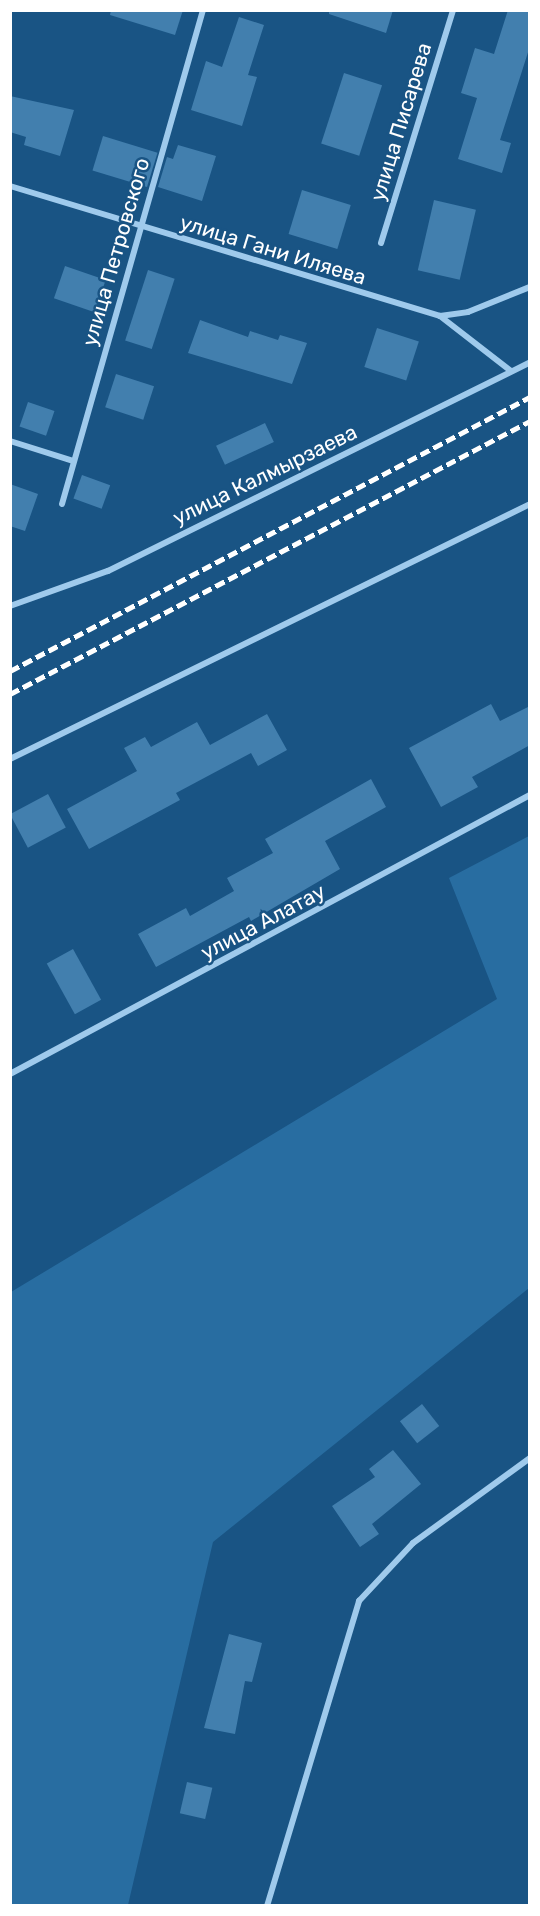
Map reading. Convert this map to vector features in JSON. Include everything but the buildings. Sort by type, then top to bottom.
[{"type":"street","name":"улица Петровского","points":[[62,504],[203,10]]},
{"type":"street","name":"улица Писарева","points":[[381,243],[453,10]]},
{"type":"street","name":"улица Гани Иляева","points":[[10,186],[440,316],[511,371]]},
{"type":"street","points":[[440,316],[468,312],[530,287]]},
{"type":"street","name":"улица Калмырзаева","points":[[10,606],[108,571],[530,362]]},
{"type":"street","points":[[10,441],[73,460]]},
{"type":"street","points":[[10,759],[530,504]]},
{"type":"street","name":"улица Алатау","points":[[10,1074],[530,795]]},
{"type":"street","points":[[267,1905],[359,1601],[413,1543],[530,1458]]},
{"type":"shaded area","points":[[529,836],[529,1288],[213,1542],[128,1905],[11,1905],[11,1292],[497,999],[449,878]]},
{"type":"railway","points":[[10,671],[530,397]]},
{"type":"railway","points":[[10,694],[530,421]]}]
